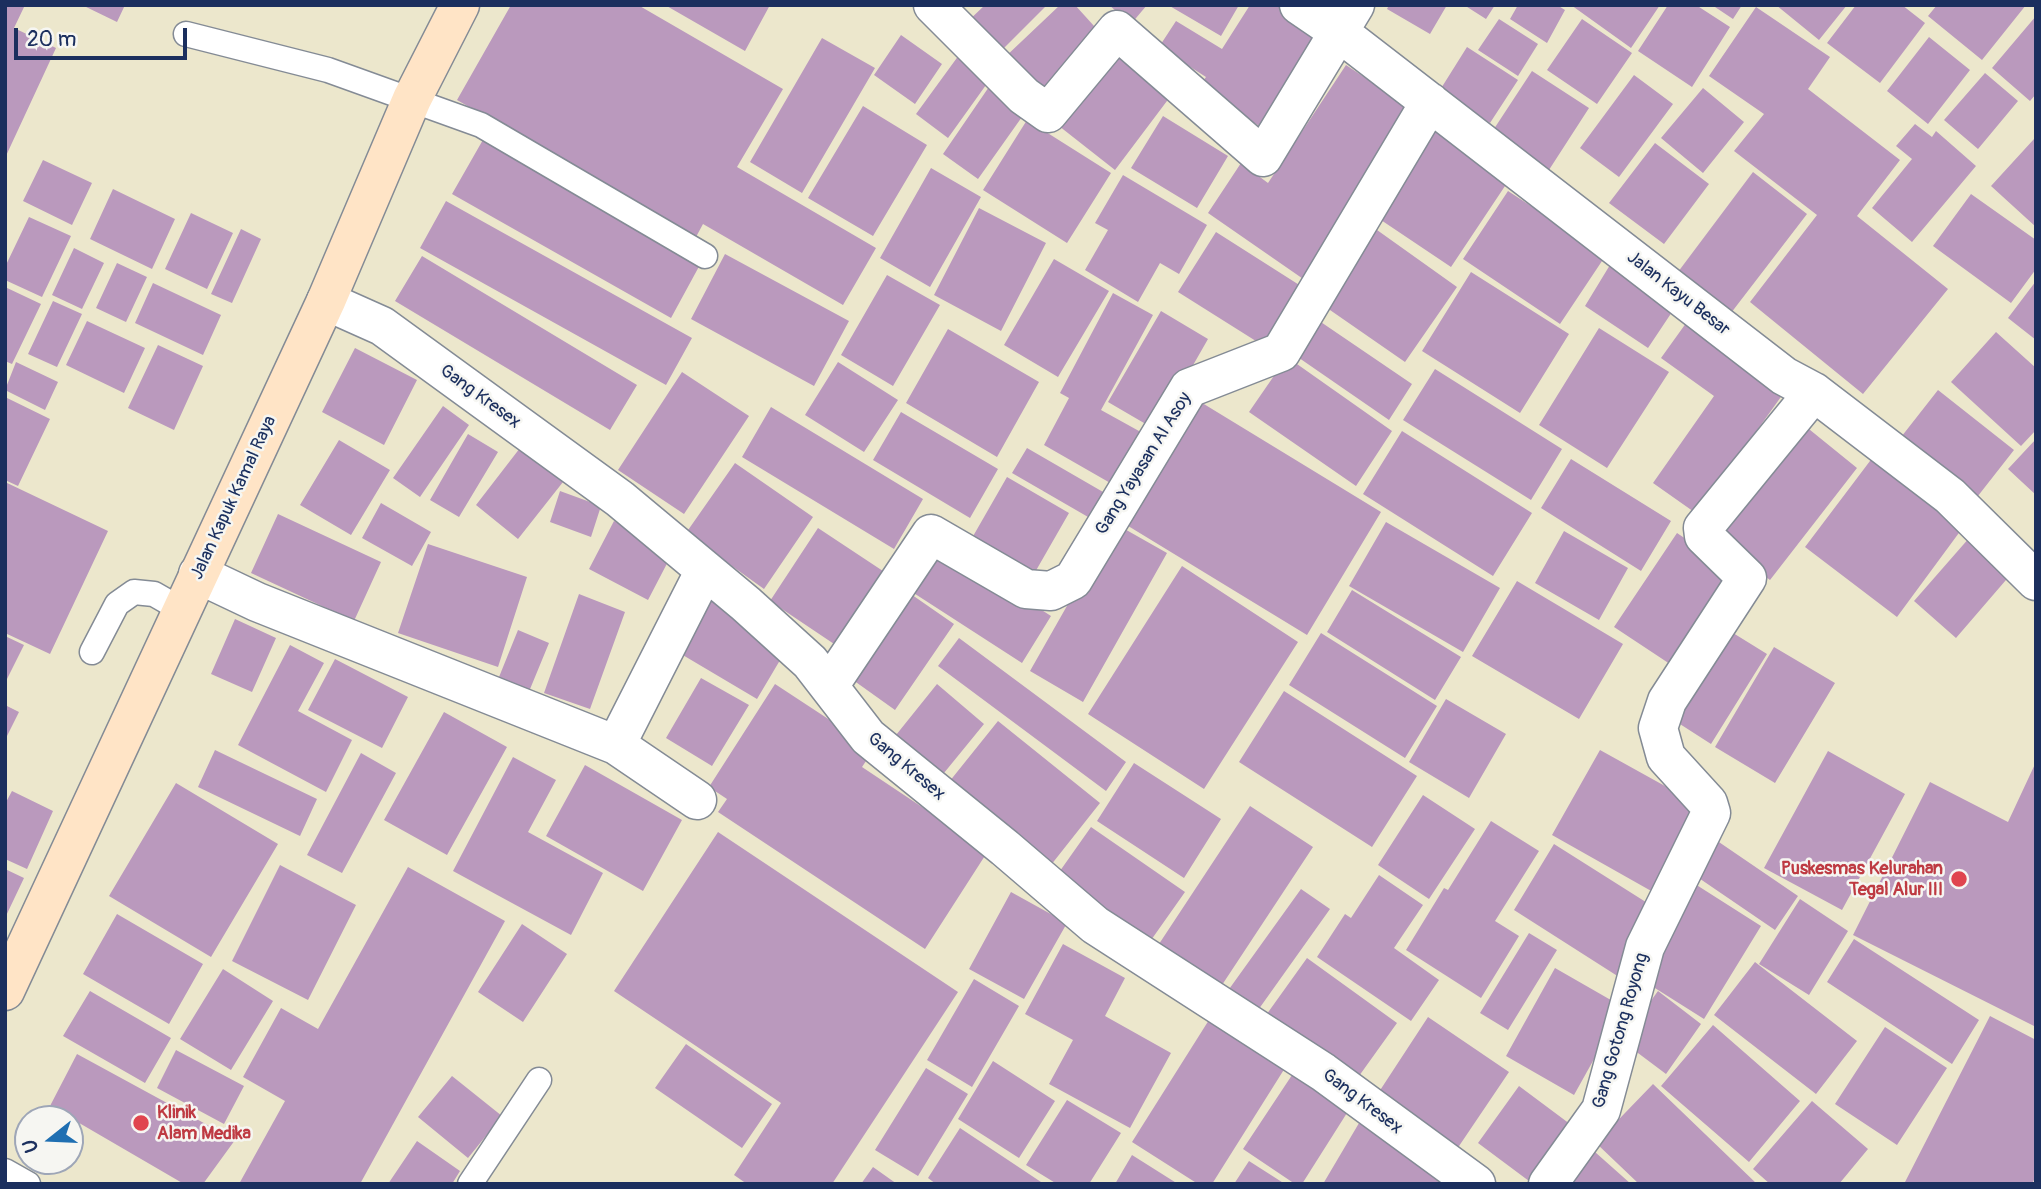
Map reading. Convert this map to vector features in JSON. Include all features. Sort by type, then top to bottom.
[{"type":"main road","name":"Jalan Kapuk Kamal Raya","points":[[7,982],[326,301],[412,99],[460,5]]},
{"type":"street","points":[[933,5],[1024,96],[1048,113],[1117,30],[1263,157],[1348,19]]},
{"type":"street","name":"Jalan Kayu Besar","points":[[1299,5],[1348,19],[1430,102],[1773,368],[1814,392],[1950,496],[2036,581]]},
{"type":"street","name":"Gang Yayasan Al Asoy","points":[[829,686],[931,534],[1026,589],[1051,591],[1073,580],[1189,388],[1281,352],[1430,102]]},
{"type":"street","name":"Gang Kresex","points":[[326,301],[382,326],[620,499],[810,662],[868,737],[1095,925],[1323,1072],[1476,1184]]},
{"type":"street","name":"Gang Gotong Royong","points":[[1548,1184],[1601,1110],[1645,947],[1711,813],[1708,803],[1666,757],[1658,728],[1667,701],[1747,578],[1704,536],[1703,528],[1814,392]]},
{"type":"street","points":[[616,745],[705,570]]},
{"type":"street","points":[[198,574],[257,602],[616,745],[697,800]]},
{"type":"lane","points":[[186,34],[328,70],[481,125],[705,256]]},
{"type":"lane","points":[[92,652],[117,604],[134,592],[153,594],[182,610]]},
{"type":"lane","points":[[470,1184],[538,1080]]},
{"type":"lane","points":[[5,1171],[28,1184]]},
{"type":"building","points":[[5,5],[25,5],[14,28],[56,48],[5,158]]},
{"type":"building","points":[[82,5],[125,5],[117,22]]},
{"type":"building","points":[[511,5],[638,5],[783,89],[737,167],[876,248],[843,305],[703,224],[696,237],[457,100]]},
{"type":"building","points":[[665,5],[770,5],[745,51]]},
{"type":"building","points":[[985,5],[1047,5],[996,56],[965,24]]},
{"type":"building","points":[[1060,5],[1075,5],[1104,37],[1039,98],[1003,59]]},
{"type":"building","points":[[1109,5],[1147,5],[1131,24]]},
{"type":"building","points":[[1168,5],[1239,5],[1221,36]]},
{"type":"building","points":[[1250,5],[1277,5],[1320,32],[1261,127],[1198,88],[1206,77],[1159,47],[1176,21],[1222,49]]},
{"type":"building","points":[[1389,5],[1447,5],[1430,34],[1387,9]]},
{"type":"building","points":[[1464,5],[1495,5],[1486,19]]},
{"type":"building","points":[[1518,5],[1557,5],[1565,10],[1547,43],[1510,19]]},
{"type":"building","points":[[1571,5],[1660,5],[1631,48]]},
{"type":"building","points":[[1668,5],[1696,5],[1730,27],[1692,87],[1638,51]]},
{"type":"building","points":[[1712,5],[1742,5],[1733,19]]},
{"type":"building","points":[[1776,5],[1847,5],[1819,40]]},
{"type":"building","points":[[1856,5],[1902,5],[1925,23],[1880,83],[1827,43]]},
{"type":"building","points":[[1937,5],[2026,5],[1982,60],[1928,16]]},
{"type":"building","points":[[1756,7],[1830,57],[1808,89],[1900,160],[1857,216],[1948,289],[1863,394],[1750,302],[1817,215],[1734,151],[1764,114],[1709,76]]},
{"type":"building","points":[[2036,16],[2036,94],[2030,101],[1992,68]]},
{"type":"building","points":[[1499,19],[1538,44],[1518,76],[1478,50]]},
{"type":"building","points":[[1582,19],[1632,53],[1597,104],[1547,70]]},
{"type":"building","points":[[901,35],[942,64],[915,104],[874,75]]},
{"type":"building","points":[[1929,37],[1970,70],[1928,124],[1887,91]]},
{"type":"building","points":[[822,38],[875,68],[802,193],[750,162]]},
{"type":"building","points":[[1122,46],[1176,89],[1115,170],[1059,126]]},
{"type":"building","points":[[1467,47],[1518,80],[1490,123],[1440,90]]},
{"type":"building","points":[[959,55],[991,78],[948,138],[916,114]]},
{"type":"building","points":[[1346,65],[1412,109],[1309,283],[1208,213],[1241,163],[1268,183]]},
{"type":"building","points":[[1532,71],[1589,108],[1547,173],[1490,135]]},
{"type":"building","points":[[1985,73],[2018,101],[1978,149],[1944,120]]},
{"type":"building","points":[[1634,75],[1673,104],[1619,177],[1580,148]]},
{"type":"building","points":[[993,81],[1029,107],[978,179],[943,154]]},
{"type":"building","points":[[1703,88],[1744,122],[1703,173],[1661,138]]},
{"type":"building","points":[[863,106],[927,145],[873,236],[808,198]]},
{"type":"building","points":[[1163,116],[1228,156],[1197,208],[1131,168]]},
{"type":"building","points":[[1027,120],[1111,173],[1067,243],[983,190]]},
{"type":"building","points":[[1915,124],[1932,137],[1936,131],[1976,166],[1912,242],[1872,208],[1912,159],[1896,146]]},
{"type":"building","points":[[1432,129],[1509,180],[1451,267],[1375,216]]},
{"type":"building","points":[[484,138],[702,261],[671,318],[452,194]]},
{"type":"building","points":[[2034,139],[2036,140],[2036,227],[1991,186]]},
{"type":"building","points":[[1655,143],[1709,184],[1664,244],[1609,203]]},
{"type":"building","points":[[43,160],[92,183],[72,225],[23,201]]},
{"type":"building","points":[[931,168],[981,197],[930,287],[880,258]]},
{"type":"building","points":[[1753,172],[1807,214],[1731,313],[1678,272]]},
{"type":"building","points":[[1123,175],[1207,225],[1179,274],[1160,263],[1138,302],[1085,270],[1108,230],[1095,223]]},
{"type":"building","points":[[113,189],[175,219],[152,269],[90,239]]},
{"type":"building","points":[[1508,191],[1606,255],[1560,324],[1463,259]]},
{"type":"building","points":[[1971,194],[2036,240],[2036,269],[2011,303],[1933,246]]},
{"type":"building","points":[[446,201],[692,338],[666,385],[420,248]]},
{"type":"building","points":[[979,208],[1046,243],[1001,331],[934,295]]},
{"type":"building","points":[[191,213],[233,233],[207,289],[165,269]]},
{"type":"building","points":[[29,217],[71,236],[42,297],[5,280],[5,267]]},
{"type":"building","points":[[1370,225],[1457,287],[1405,362],[1317,301]]},
{"type":"building","points":[[241,229],[261,239],[232,303],[211,294]]},
{"type":"building","points":[[1216,232],[1304,288],[1267,348],[1178,292]]},
{"type":"building","points":[[74,248],[104,263],[82,309],[52,295]]},
{"type":"building","points":[[725,254],[849,321],[814,386],[691,319]]},
{"type":"building","points":[[422,256],[637,385],[610,430],[395,301]]},
{"type":"building","points":[[1054,259],[1109,291],[1058,377],[1004,345]]},
{"type":"building","points":[[1613,260],[1678,303],[1648,348],[1585,306]]},
{"type":"building","points":[[117,263],[147,277],[126,322],[96,308]]},
{"type":"building","points":[[1471,272],[1569,334],[1520,413],[1422,351]]},
{"type":"building","points":[[887,275],[940,305],[893,386],[841,355]]},
{"type":"building","points":[[2036,281],[2036,340],[2008,318]]},
{"type":"building","points":[[153,283],[221,315],[203,355],[135,323]]},
{"type":"building","points":[[5,287],[41,304],[12,364],[5,361]]},
{"type":"building","points":[[1113,293],[1153,315],[1101,410],[1148,436],[1119,488],[1044,445],[1069,398],[1060,393]]},
{"type":"building","points":[[53,301],[82,314],[57,367],[28,354]]},
{"type":"building","points":[[1161,311],[1208,339],[1156,430],[1108,402]]},
{"type":"building","points":[[1312,316],[1412,384],[1389,420],[1289,351]]},
{"type":"building","points":[[1689,319],[1783,394],[1697,514],[1653,483],[1714,396],[1661,358]]},
{"type":"building","points":[[87,321],[145,348],[124,393],[66,365]]},
{"type":"building","points":[[1599,328],[1669,372],[1607,468],[1539,425]]},
{"type":"building","points":[[948,329],[1039,382],[997,457],[906,403]]},
{"type":"building","points":[[1996,332],[2036,368],[2036,430],[2021,446],[1951,382]]},
{"type":"building","points":[[158,345],[203,366],[174,430],[128,408]]},
{"type":"building","points":[[355,348],[417,380],[384,445],[322,412]]},
{"type":"building","points":[[1287,357],[1392,431],[1356,486],[1249,412]]},
{"type":"building","points":[[16,362],[58,382],[45,410],[5,390]]},
{"type":"building","points":[[838,362],[898,400],[864,452],[805,415]]},
{"type":"building","points":[[1435,369],[1562,449],[1531,500],[1403,420]]},
{"type":"building","points":[[682,372],[749,416],[684,514],[618,470]]},
{"type":"building","points":[[1938,390],[2014,450],[1974,501],[1898,441]]},
{"type":"building","points":[[5,397],[50,419],[18,486],[5,480]]},
{"type":"building","points":[[1194,398],[1381,512],[1307,635],[1120,521]]},
{"type":"building","points":[[443,406],[469,425],[420,497],[393,478]]},
{"type":"building","points":[[771,407],[923,499],[894,549],[742,457]]},
{"type":"building","points":[[901,412],[998,469],[970,518],[873,460]]},
{"type":"building","points":[[1799,421],[1857,468],[1770,580],[1710,533]]},
{"type":"building","points":[[1402,431],[1532,513],[1493,576],[1363,494]]},
{"type":"building","points":[[468,434],[498,452],[459,517],[430,500]]},
{"type":"building","points":[[2036,439],[2036,495],[2008,469]]},
{"type":"building","points":[[339,440],[390,470],[351,535],[300,505]]},
{"type":"building","points":[[520,448],[563,482],[518,539],[476,505]]},
{"type":"building","points":[[1027,448],[1110,496],[1095,521],[1012,473]]},
{"type":"building","points":[[1873,457],[1964,526],[1897,617],[1805,547]]},
{"type":"building","points":[[1571,459],[1671,521],[1641,571],[1541,508]]},
{"type":"building","points":[[735,463],[813,517],[764,589],[686,533]]},
{"type":"building","points":[[1007,477],[1069,513],[1034,574],[972,538]]},
{"type":"building","points":[[5,482],[108,531],[50,654],[5,633]]},
{"type":"building","points":[[560,491],[601,506],[591,537],[550,522]]},
{"type":"building","points":[[381,503],[431,532],[412,566],[362,538]]},
{"type":"building","points":[[278,514],[381,562],[354,621],[251,573]]},
{"type":"building","points":[[614,521],[673,552],[648,600],[589,569]]},
{"type":"building","points":[[1386,522],[1500,588],[1463,652],[1349,586]]},
{"type":"building","points":[[1114,523],[1167,553],[1083,702],[1030,671]]},
{"type":"building","points":[[818,528],[892,577],[843,650],[770,601]]},
{"type":"building","points":[[1564,531],[1628,568],[1599,620],[1535,583]]},
{"type":"building","points":[[1677,533],[1739,575],[1676,668],[1614,627]]},
{"type":"building","points":[[1970,537],[2012,573],[1956,638],[1914,601]]},
{"type":"building","points":[[428,544],[527,577],[498,667],[398,633]]},
{"type":"building","points":[[939,544],[1051,616],[1022,663],[909,590]]},
{"type":"building","points":[[1182,566],[1298,642],[1204,789],[1088,714]]},
{"type":"building","points":[[1517,581],[1623,644],[1579,719],[1472,656]]},
{"type":"building","points":[[905,590],[954,624],[895,710],[846,675]]},
{"type":"building","points":[[1352,590],[1461,657],[1435,700],[1327,632]]},
{"type":"building","points":[[579,594],[625,612],[590,709],[544,693]]},
{"type":"building","points":[[708,597],[789,645],[757,699],[676,651]]},
{"type":"building","points":[[235,619],[276,638],[252,692],[211,674]]},
{"type":"building","points":[[1725,628],[1767,654],[1711,744],[1669,717]]},
{"type":"building","points":[[518,630],[549,643],[528,694],[497,682]]},
{"type":"building","points":[[1321,633],[1437,706],[1405,758],[1289,685]]},
{"type":"building","points":[[5,636],[24,645],[5,683]]},
{"type":"building","points":[[959,638],[1126,762],[1106,791],[938,666]]},
{"type":"building","points":[[290,645],[324,663],[298,711],[352,740],[326,792],[238,745]]},
{"type":"building","points":[[1774,647],[1835,683],[1775,783],[1715,747]]},
{"type":"building","points":[[335,659],[408,697],[382,748],[308,710]]},
{"type":"building","points":[[701,678],[749,705],[712,766],[666,738]]},
{"type":"building","points":[[775,684],[874,749],[862,767],[988,851],[925,949],[718,812],[727,799],[709,787]]},
{"type":"building","points":[[937,684],[984,724],[935,784],[888,745]]},
{"type":"building","points":[[1284,691],[1417,776],[1372,847],[1239,762]]},
{"type":"building","points":[[1446,699],[1506,734],[1469,798],[1409,762]]},
{"type":"building","points":[[5,705],[19,712],[5,740]]},
{"type":"building","points":[[444,712],[507,747],[447,855],[384,820]]},
{"type":"building","points":[[998,721],[1100,803],[1047,870],[945,787]]},
{"type":"building","points":[[215,750],[317,799],[300,836],[198,787]]},
{"type":"building","points":[[1600,750],[1701,806],[1653,892],[1552,835]]},
{"type":"building","points":[[1828,751],[1905,794],[1842,910],[1764,868]]},
{"type":"building","points":[[361,753],[396,773],[342,873],[307,855]]},
{"type":"building","points":[[513,757],[556,780],[528,832],[603,873],[571,935],[453,871]]},
{"type":"building","name":"Puskesmas Kelurahan Tegal Alur III","points":[[2036,762],[2036,1027],[1853,935],[1930,782],[2008,822]]},
{"type":"building","points":[[1134,763],[1221,819],[1184,878],[1097,821]]},
{"type":"building","points":[[585,765],[682,820],[643,891],[546,836]]},
{"type":"building","points":[[176,783],[278,844],[211,957],[109,896]]},
{"type":"building","points":[[12,791],[53,811],[27,869],[5,859],[5,804]]},
{"type":"building","points":[[1423,795],[1475,829],[1429,899],[1378,865]]},
{"type":"building","points":[[1250,806],[1313,847],[1222,985],[1159,944]]},
{"type":"building","points":[[1491,821],[1539,851],[1495,921],[1519,936],[1481,998],[1406,950],[1444,888],[1448,890]]},
{"type":"building","points":[[1091,827],[1185,892],[1149,943],[1055,878]]},
{"type":"building","points":[[718,832],[958,992],[832,1184],[747,1184],[734,1175],[781,1103],[614,991]]},
{"type":"building","points":[[1713,838],[1798,896],[1775,930],[1690,872]]},
{"type":"building","points":[[1554,844],[1660,911],[1619,977],[1514,910]]},
{"type":"building","points":[[280,865],[356,905],[308,1000],[232,961]]},
{"type":"building","points":[[408,867],[505,921],[360,1184],[239,1184],[285,1101],[243,1077],[281,1008],[318,1029]]},
{"type":"building","points":[[5,869],[24,878],[5,918]]},
{"type":"building","points":[[1379,875],[1423,905],[1394,948],[1439,980],[1411,1021],[1317,957],[1345,914],[1351,918]]},
{"type":"building","points":[[1695,884],[1761,926],[1704,1019],[1639,978]]},
{"type":"building","points":[[1301,889],[1330,909],[1256,1013],[1227,992]]},
{"type":"building","points":[[1011,892],[1067,923],[1024,999],[969,969]]},
{"type":"building","points":[[1800,899],[1848,931],[1809,995],[1759,964]]},
{"type":"building","points":[[117,914],[203,964],[169,1024],[83,974]]},
{"type":"building","points":[[522,924],[567,954],[523,1022],[478,992]]},
{"type":"building","points":[[1529,933],[1557,950],[1508,1030],[1480,1013]]},
{"type":"building","points":[[1854,939],[1979,1020],[1952,1064],[1827,982]]},
{"type":"building","points":[[1063,944],[1125,978],[1105,1016],[1171,1053],[1130,1128],[1049,1084],[1073,1040],[1025,1014]]},
{"type":"building","points":[[1307,958],[1397,1023],[1354,1083],[1264,1018]]},
{"type":"building","points":[[1755,962],[1857,1041],[1816,1094],[1714,1015]]},
{"type":"building","points":[[1555,968],[1623,1007],[1574,1095],[1506,1056]]},
{"type":"building","points":[[223,969],[273,1001],[231,1070],[180,1039]]},
{"type":"building","points":[[974,979],[1019,1006],[972,1087],[927,1060]]},
{"type":"building","points":[[90,991],[171,1038],[145,1083],[63,1036]]},
{"type":"building","points":[[1658,991],[1701,1024],[1666,1074],[1622,1041]]},
{"type":"building","points":[[1214,1012],[1290,1060],[1212,1184],[1198,1184],[1132,1142]]},
{"type":"building","points":[[1990,1016],[2036,1040],[2036,1176],[2032,1184],[1904,1184]]},
{"type":"building","points":[[1428,1017],[1509,1072],[1455,1152],[1375,1098]]},
{"type":"building","points":[[1713,1025],[1800,1101],[1749,1162],[1661,1086]]},
{"type":"building","points":[[1885,1027],[1947,1068],[1897,1145],[1835,1104]]},
{"type":"building","points":[[686,1044],[772,1104],[742,1148],[655,1088]]},
{"type":"building","points":[[176,1050],[244,1086],[224,1124],[157,1088]]},
{"type":"building","name":"Klinik Alam Medika","points":[[77,1054],[235,1140],[203,1184],[184,1184],[84,1126],[84,1105],[51,1105]]},
{"type":"building","points":[[993,1061],[1055,1101],[1019,1158],[958,1119]]},
{"type":"building","points":[[926,1068],[968,1094],[918,1176],[875,1150]]},
{"type":"building","points":[[1296,1069],[1352,1105],[1302,1184],[1295,1184],[1243,1149]]},
{"type":"building","points":[[452,1076],[502,1116],[468,1158],[418,1117]]},
{"type":"building","points":[[1653,1084],[1757,1184],[1639,1184],[1596,1143]]},
{"type":"building","points":[[1519,1086],[1578,1130],[1533,1184],[1478,1143]]},
{"type":"building","points":[[1067,1100],[1121,1133],[1089,1184],[1057,1184],[1026,1165]]},
{"type":"building","points":[[1812,1101],[1868,1149],[1839,1184],[1770,1184],[1753,1169]]},
{"type":"building","points":[[1362,1118],[1466,1184],[1323,1184]]},
{"type":"building","points":[[960,1128],[1044,1184],[936,1184],[928,1178]]},
{"type":"building","points":[[417,1141],[460,1171],[452,1184],[388,1184]]},
{"type":"building","points":[[1595,1152],[1631,1184],[1568,1184]]},
{"type":"building","points":[[1132,1155],[1178,1184],[1115,1184]]},
{"type":"building","points":[[1249,1161],[1285,1184],[1234,1184]]},
{"type":"building","points":[[873,1167],[897,1184],[861,1184]]},
{"type":"place","name":"Puskesmas Kelurahan Tegal Alur III","points":[[1959,879]]},
{"type":"place","name":"Klinik Alam Medika","points":[[141,1123]]}]
